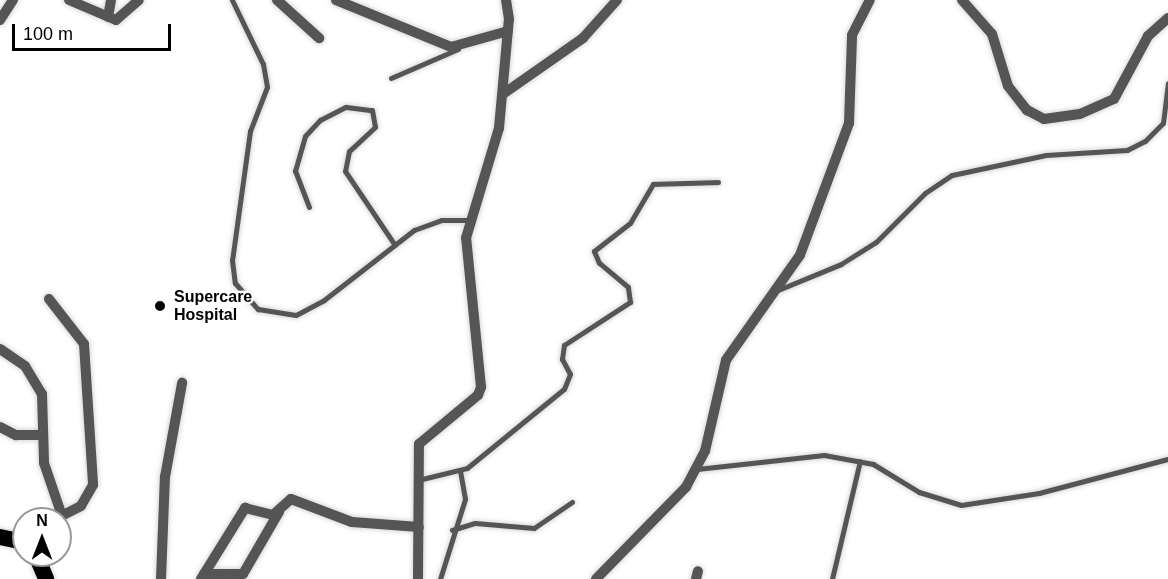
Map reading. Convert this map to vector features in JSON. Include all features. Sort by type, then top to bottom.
[{"type":"street","points":[[0,20],[13,0]]},
{"type":"street","points":[[69,0],[108,17],[122,18],[139,0]]},
{"type":"street","points":[[108,17],[111,0]]},
{"type":"street","points":[[336,0],[438,44],[462,47],[508,31]]},
{"type":"street","points":[[418,579],[419,527],[416,480],[419,444],[478,395],[481,387],[466,238],[469,220],[499,128],[508,31],[506,0]]},
{"type":"street","points":[[503,94],[583,38],[617,0]]},
{"type":"street","points":[[596,579],[669,507],[697,469],[726,360],[800,255],[835,167],[849,123],[852,35],[870,0]]},
{"type":"street","points":[[962,0],[992,34],[1008,86],[1027,110],[1044,119],[1080,114],[1114,99],[1148,36],[1168,18]]},
{"type":"street","points":[[282,2],[319,38]]},
{"type":"street","points":[[49,299],[79,333],[90,377],[93,485],[81,506],[72,510]]},
{"type":"street","points":[[0,349],[35,379],[42,394],[43,435],[50,489],[55,507]]},
{"type":"street","points":[[161,579],[165,477],[182,383]]},
{"type":"street","points":[[0,427],[16,435],[43,435]]},
{"type":"street","points":[[202,576],[243,574],[279,512],[291,499],[352,522],[419,527]]},
{"type":"street","points":[[202,576],[241,510],[279,512]]},
{"type":"lane","points":[[232,0],[263,64],[267,87],[250,131],[232,260],[242,293],[271,315],[296,315],[427,224],[469,220]]},
{"type":"lane","points":[[391,78],[462,47]]},
{"type":"lane","points":[[776,291],[841,264],[876,242],[925,193],[952,176],[1046,156],[1127,150],[1145,141],[1162,123],[1168,83]]},
{"type":"lane","points":[[309,207],[295,171],[311,126],[346,107],[372,110],[375,127],[349,152],[345,171],[395,245]]},
{"type":"lane","points":[[416,480],[460,471],[564,389],[570,374],[562,359],[564,345],[630,302],[628,287],[595,257],[597,245],[630,223],[657,180],[718,183]]},
{"type":"lane","points":[[697,469],[806,454],[860,461],[919,492],[961,505],[1039,494],[1168,459]]},
{"type":"lane","points":[[832,579],[860,461]]},
{"type":"lane","points":[[1162,462],[1168,467]]},
{"type":"lane","points":[[440,579],[452,530],[465,499],[460,471]]},
{"type":"lane","points":[[452,530],[475,523],[534,528],[572,502]]},
{"type":"place","name":"Supercare Hospital","points":[[160,306]]}]
